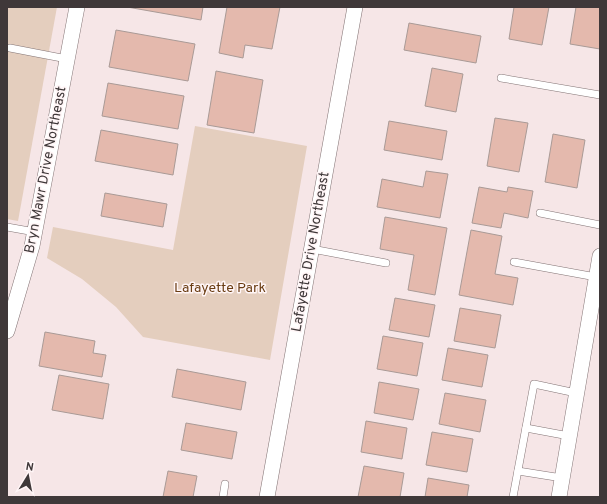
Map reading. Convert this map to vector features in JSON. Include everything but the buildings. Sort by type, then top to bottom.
[{"type":"street","name":"Bryn Mawr Drive Northeast","points":[[7,331],[32,246],[77,7]]},
{"type":"street","name":"Lafayette Drive Northeast","points":[[267,497],[355,7]]},
{"type":"street","points":[[559,497],[576,392],[594,328],[596,277],[600,256]]},
{"type":"lane","points":[[10,48],[67,59]]},
{"type":"lane","points":[[501,78],[600,96]]},
{"type":"lane","points":[[540,213],[600,225]]},
{"type":"lane","points":[[7,227],[35,232]]},
{"type":"lane","points":[[312,249],[386,262]]},
{"type":"lane","points":[[514,262],[596,277]]},
{"type":"lane","points":[[513,497],[534,384],[576,392]]},
{"type":"lane","points":[[526,428],[569,436]]},
{"type":"lane","points":[[518,471],[562,478]]},
{"type":"lane","points":[[222,497],[225,484]]},
{"type":"green space","points":[[7,7],[57,7],[18,221],[7,219]]},
{"type":"green space","name":"Lafayette Park","points":[[195,126],[307,146],[270,360],[143,337],[116,307],[82,279],[47,258],[53,227],[173,250]]}]
